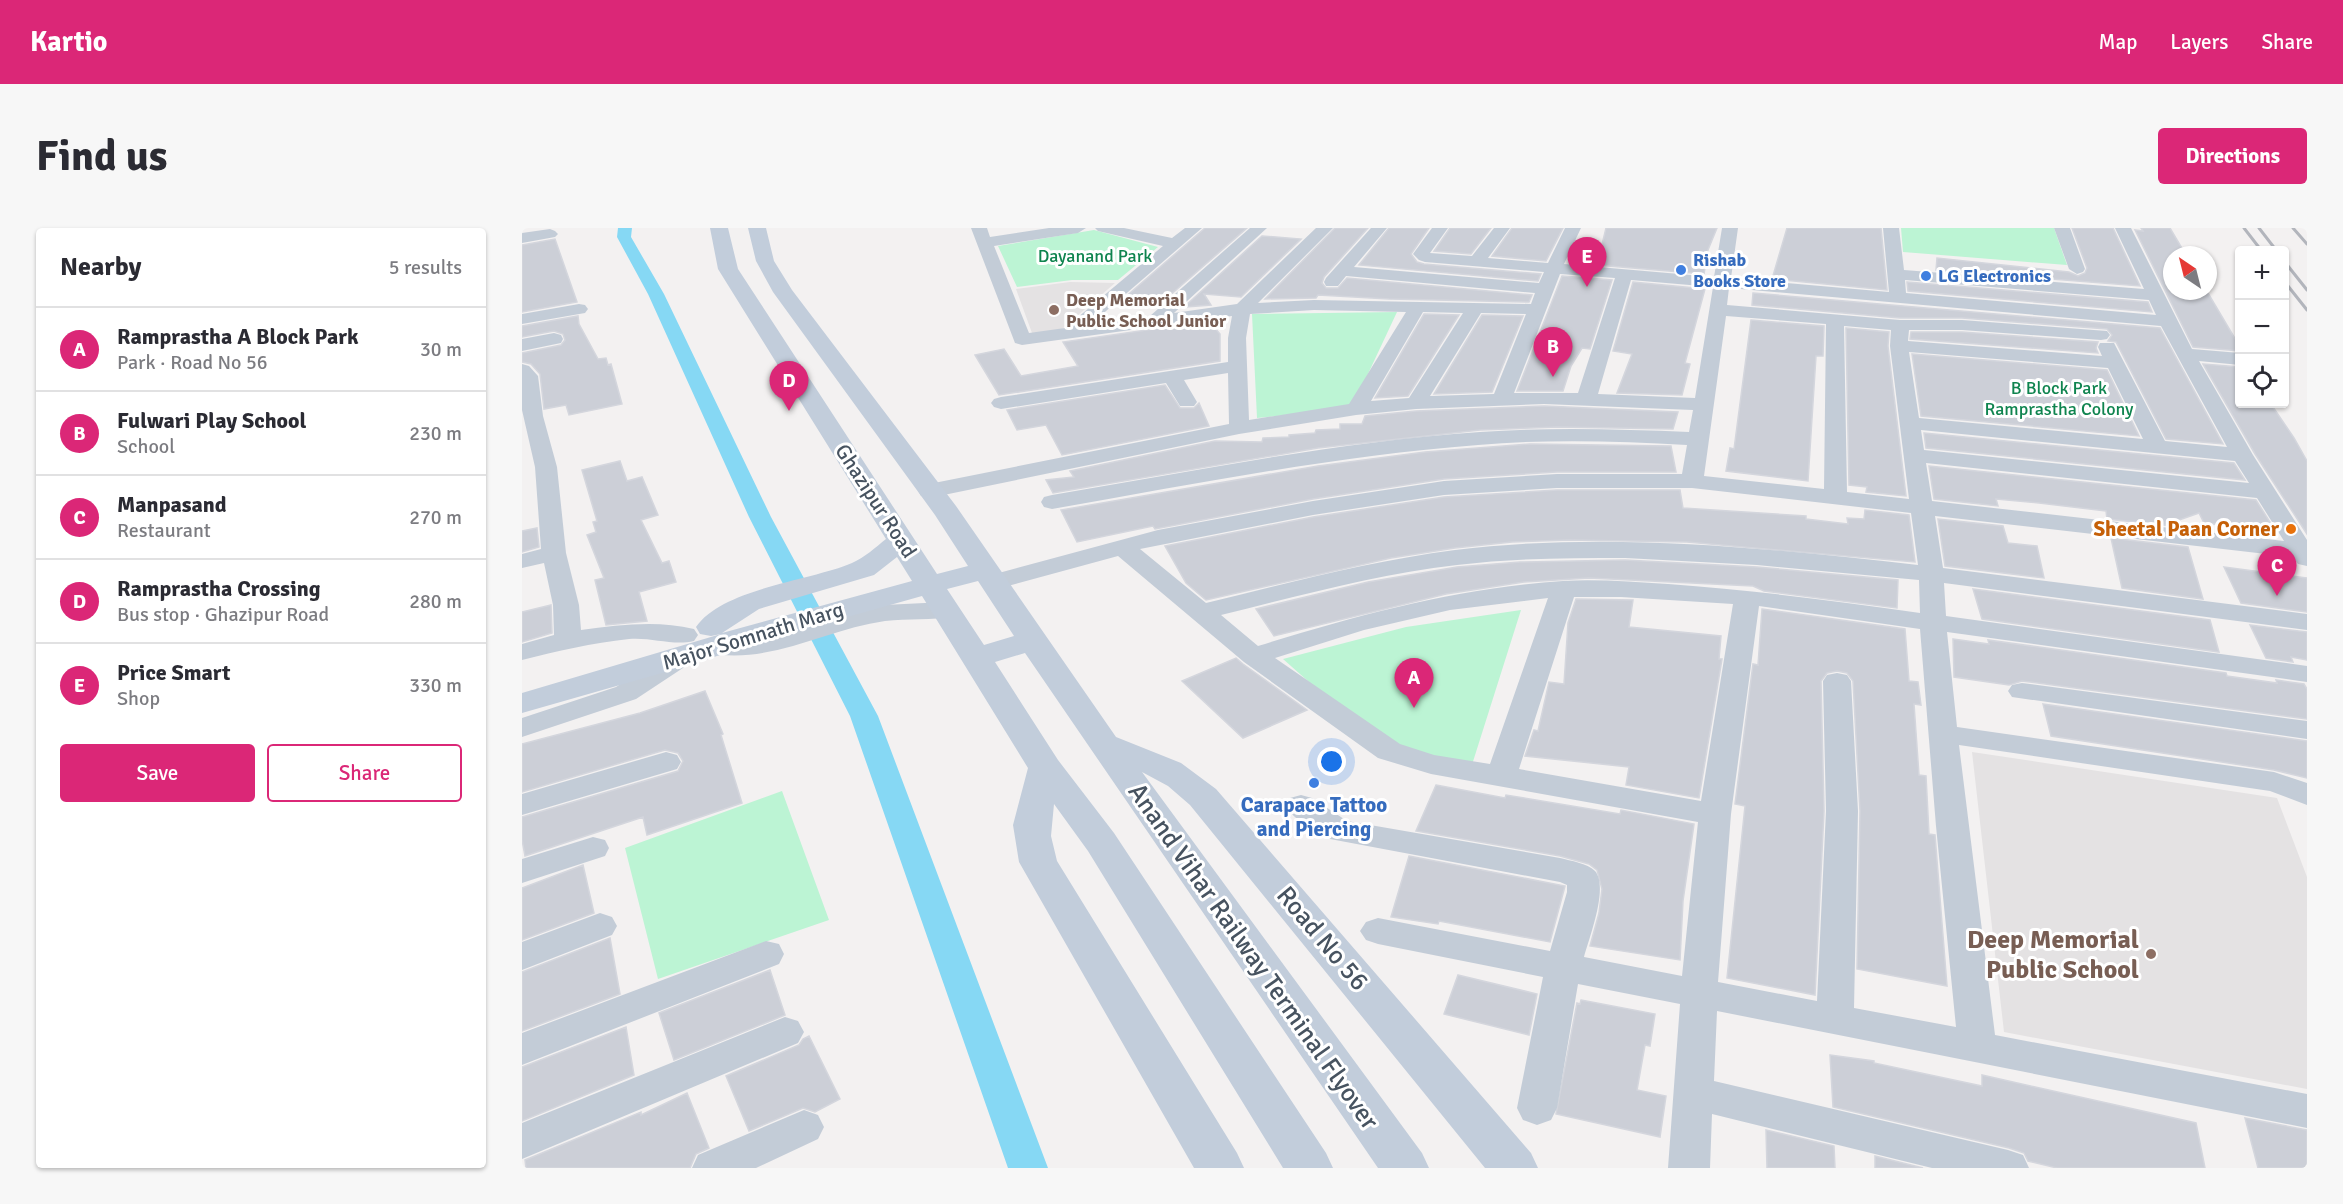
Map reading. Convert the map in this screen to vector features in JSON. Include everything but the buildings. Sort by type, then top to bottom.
[{"type":"main road","name":"Ghazipur Road","points":[[719,228],[728,269],[918,519],[984,569],[1104,745]]},
{"type":"main road","name":"Ghazipur Road","points":[[757,228],[765,261],[918,519],[931,588],[1046,768]]},
{"type":"main road","points":[[871,591],[918,519]]},
{"type":"main road","name":"Major Somnath Marg","points":[[522,703],[697,641],[751,625],[871,591],[931,588],[984,569]]},
{"type":"main road","points":[[976,658],[1033,640]]},
{"type":"main road","name":"Major Somnath Marg","points":[[522,680],[697,641]]},
{"type":"main road","name":"Anand Vihar Railway Terminal Flyover","points":[[1104,745],[1405,1168]]},
{"type":"main road","name":"Road No 56","points":[[1104,745],[1165,768],[1186,780],[1203,796],[1514,1168]]},
{"type":"main road","points":[[1046,768],[1030,826],[1031,843],[1038,862],[1220,1168]]},
{"type":"main road","points":[[1046,768],[1101,842],[1309,1168]]},
{"type":"street","points":[[1078,228],[981,232],[1022,339],[1242,309],[1314,305],[1538,309]]},
{"type":"street","points":[[1103,228],[1176,244]]},
{"type":"street","points":[[1071,332],[1194,228]]},
{"type":"street","points":[[1155,321],[1259,228]]},
{"type":"street","points":[[1239,428],[1237,338],[1242,309],[1325,228]]},
{"type":"street","points":[[1314,305],[1378,228]]},
{"type":"street","points":[[1440,228],[1421,254],[1434,258],[1553,269],[2168,321]]},
{"type":"street","points":[[1476,262],[1502,228]]},
{"type":"street","points":[[1502,399],[1553,269],[1573,228]]},
{"type":"street","points":[[1692,481],[1730,228]]},
{"type":"street","points":[[1891,228],[1900,255],[1896,274],[1898,297],[1895,332],[1931,573],[1933,621],[1952,826],[1977,1047]]},
{"type":"street","points":[[2054,267],[2083,270],[2062,228]]},
{"type":"street","points":[[2123,228],[2168,321],[2242,455],[2305,554]]},
{"type":"street","points":[[522,238],[550,234]]},
{"type":"street","points":[[1234,250],[1255,252]]},
{"type":"street","points":[[1275,254],[1296,256]]},
{"type":"street","points":[[1341,271],[1546,289]]},
{"type":"street","points":[[2123,273],[2146,275]]},
{"type":"street","points":[[1896,274],[2156,295]]},
{"type":"street","points":[[1586,399],[1624,275]]},
{"type":"street","points":[[1356,409],[1418,306]]},
{"type":"street","points":[[1416,403],[1476,307]]},
{"type":"street","points":[[522,319],[579,309]]},
{"type":"street","points":[[1718,310],[1835,319],[1895,332],[2116,363]]},
{"type":"street","points":[[2089,314],[2158,447]]},
{"type":"street","points":[[1835,319],[1836,497]]},
{"type":"street","points":[[1895,332],[1962,325],[2101,335]]},
{"type":"street","points":[[522,345],[554,339]]},
{"type":"street","points":[[2187,354],[2235,359]]},
{"type":"street","points":[[1001,403],[1238,366]]},
{"type":"street","points":[[522,369],[528,376],[527,418],[546,467],[554,553],[566,605],[568,640]]},
{"type":"street","points":[[1171,375],[1187,402]]},
{"type":"street","points":[[918,519],[1239,428],[1356,409],[1416,403],[1502,399],[1586,399],[1704,404]]},
{"type":"street","points":[[1910,423],[2242,455]]},
{"type":"street","points":[[1052,502],[1334,454],[1452,440],[1564,434],[1698,439]]},
{"type":"street","points":[[1914,455],[2265,492]]},
{"type":"street","points":[[984,569],[1121,546],[1313,508],[1444,488],[1557,480],[1692,481],[2305,554]]},
{"type":"street","points":[[1121,546],[1254,656],[1389,751],[1431,764],[1715,814]]},
{"type":"street","points":[[1202,612],[1374,570],[1491,554],[1633,550],[1763,557],[1931,573],[2307,622]]},
{"type":"street","points":[[522,561],[554,553]]},
{"type":"street","points":[[1254,656],[1356,624],[1410,610],[1492,596],[1564,589],[1652,590],[1747,597],[2307,674]]},
{"type":"street","points":[[1501,777],[1564,589]]},
{"type":"street","points":[[1689,1168],[1698,993],[1715,814],[1747,597]]},
{"type":"street","points":[[522,652],[568,640],[631,631],[697,641]]},
{"type":"street","points":[[522,728],[626,693],[697,641]]},
{"type":"street","points":[[1835,1020],[1842,812],[1837,681]]},
{"type":"street","points":[[2022,691],[2307,730]]},
{"type":"street","points":[[1945,734],[2274,782],[2307,795]]},
{"type":"street","points":[[522,805],[666,762]]},
{"type":"street","points":[[1301,804],[1331,827],[1341,831],[1574,874],[1583,880],[1584,892],[1563,967],[1537,1108]]},
{"type":"street","points":[[522,871],[592,848]]},
{"type":"street","points":[[522,956],[600,926]]},
{"type":"street","points":[[1378,931],[2307,1111]]},
{"type":"street","points":[[522,1049],[766,954]]},
{"type":"street","points":[[522,1141],[785,1032]]},
{"type":"street","points":[[1692,1094],[2008,1168]]},
{"type":"street","points":[[713,1168],[804,1127]]},
{"type":"shaded area","name":"Deep Memorial Public School Junior","points":[[1070,282],[1115,283],[1061,330],[1032,333],[1016,289]]},
{"type":"shaded area","name":"Deep Memorial Public School","points":[[1972,752],[2277,798],[2307,877],[2307,1089],[2004,1032]]},
{"type":"green space","points":[[1901,228],[2054,228],[2067,265],[1903,252]]},
{"type":"green space","name":"Dayanand Park","points":[[1094,230],[1158,247],[1118,280],[1072,280],[1017,287],[998,246]]},
{"type":"green space","points":[[1397,312],[1352,408],[1257,418],[1252,314]]},
{"type":"green space","points":[[1521,610],[1470,771],[1395,758],[1283,659],[1406,627]]},
{"type":"green space","points":[[782,791],[829,920],[658,979],[625,848]]},
{"type":"waterway","points":[[625,228],[624,237],[656,294],[760,517],[864,716],[1028,1168]]},
{"type":"railway","points":[[2244,228],[2258,246]]},
{"type":"railway","points":[[2259,228],[2273,246]]},
{"type":"railway","points":[[2293,228],[2307,244]]},
{"type":"railway","points":[[2289,267],[2307,290]]},
{"type":"railway","points":[[2289,287],[2307,310]]},
{"type":"place","name":"Rishab Books Store","points":[[1681,270]]},
{"type":"place","name":"LG Electronics","points":[[1926,276]]},
{"type":"place","name":"Price Smart","points":[[1587,287]]},
{"type":"place","name":"Deep Memorial Public School Junior","points":[[1054,310]]},
{"type":"place","name":"Fulwari Play School","points":[[1553,377]]},
{"type":"place","name":"Ramprastha Crossing","points":[[789,411]]},
{"type":"place","name":"Sheetal Paan Corner","points":[[2291,529]]},
{"type":"place","name":"Manpasand","points":[[2277,596]]},
{"type":"place","name":"Ramprastha A Block Park","points":[[1414,708]]},
{"type":"place","name":"Carapace Tattoo and Piercing","points":[[1314,783]]},
{"type":"place","name":"Deep Memorial Public School","points":[[2151,954]]},
{"type":"park label","name":"B Block Park Ramprastha Colony","points":[[2059,398]]}]
